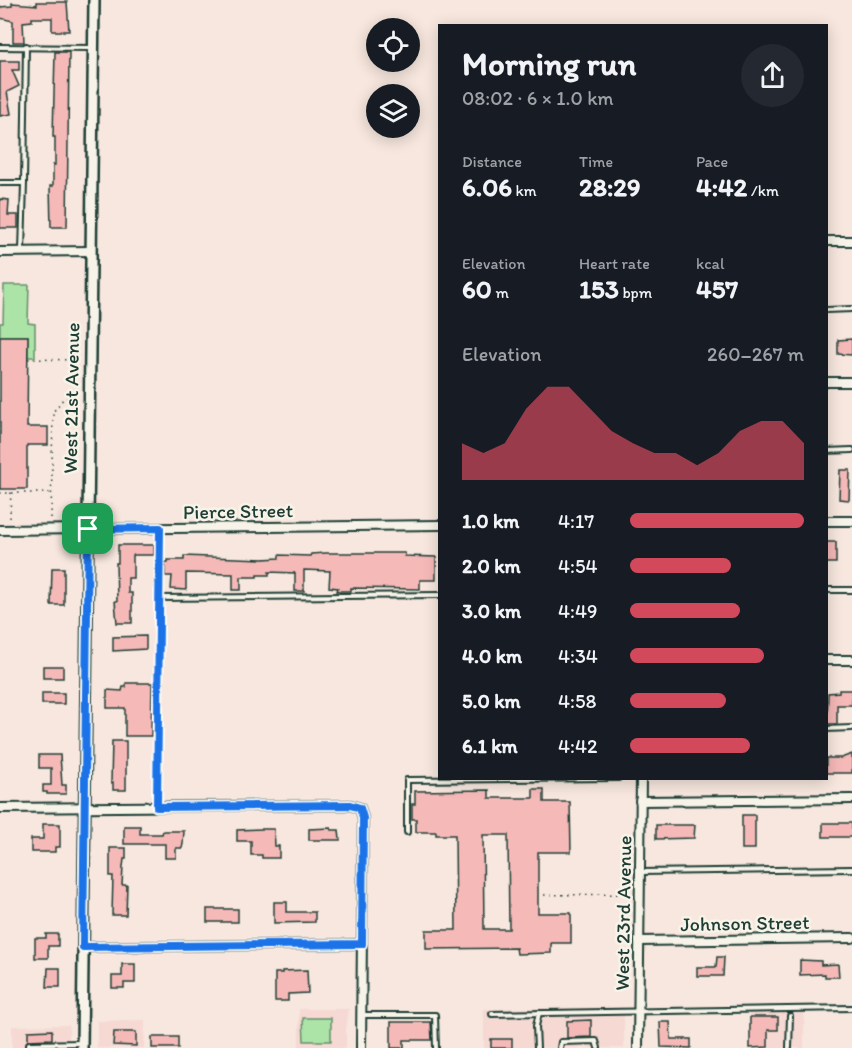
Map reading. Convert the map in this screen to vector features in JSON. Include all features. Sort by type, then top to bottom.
[{"type":"street","name":"West 21st Avenue","points":[[82,1045],[94,0]]},
{"type":"street","points":[[828,241],[852,241]]},
{"type":"street","points":[[0,252],[91,251]]},
{"type":"street","points":[[828,382],[852,382]]},
{"type":"street","points":[[828,521],[852,521]]},
{"type":"street","name":"Pierce Street","points":[[0,530],[438,525]]},
{"type":"street","points":[[828,660],[852,660]]},
{"type":"street","name":"West 23rd Avenue","points":[[638,1048],[641,780]]},
{"type":"street","points":[[640,801],[852,799]]},
{"type":"street","points":[[0,808],[350,805],[360,808],[363,818],[361,1048]]},
{"type":"street","name":"Johnson Street","points":[[639,941],[852,938]]},
{"type":"street","points":[[83,947],[362,944]]},
{"type":"lane","points":[[22,251],[26,46]]},
{"type":"lane","points":[[0,47],[93,48]]},
{"type":"lane","points":[[0,183],[24,183]]},
{"type":"lane","points":[[828,310],[852,309]]},
{"type":"lane","points":[[828,451],[852,450]]},
{"type":"lane","points":[[157,807],[160,528]]},
{"type":"lane","points":[[828,590],[852,590]]},
{"type":"lane","points":[[159,598],[438,595]]},
{"type":"lane","points":[[828,729],[852,728]]},
{"type":"lane","points":[[407,832],[407,780],[438,780]]},
{"type":"lane","points":[[640,872],[852,869]]},
{"type":"lane","points":[[492,1014],[852,1008]]},
{"type":"lane","points":[[537,1048],[536,1026],[539,1013]]},
{"type":"lane","points":[[361,1014],[435,1015],[436,1048]]},
{"type":"lane","points":[[789,1048],[790,1016]]},
{"type":"lane","points":[[560,1048],[561,1042],[596,1041],[598,1048]]},
{"type":"lane","points":[[29,1048],[29,1044],[82,1045]]},
{"type":"path","points":[[28,360],[77,360]]},
{"type":"path","points":[[51,518],[53,412],[63,399],[77,396]]},
{"type":"path","points":[[10,489],[10,518]]},
{"type":"path","points":[[0,493],[51,494]]},
{"type":"path","points":[[544,895],[639,894]]},
{"type":"shaded area","points":[[624,1007],[624,1048],[484,1048],[484,1009]]},
{"type":"shaded area","points":[[299,1009],[349,1009],[346,1048],[299,1048]]},
{"type":"shaded area","points":[[749,1012],[804,1012],[804,1048],[749,1048]]},
{"type":"shaded area","points":[[145,1020],[144,1048],[97,1048],[97,1021]]},
{"type":"shaded area","points":[[69,1025],[69,1048],[12,1048],[12,1026]]},
{"type":"green space","points":[[4,285],[29,285],[28,323],[35,324],[35,357],[28,357],[28,336],[0,336],[0,323],[3,323]]},
{"type":"green space","points":[[303,1018],[331,1018],[331,1041],[304,1041]]},
{"type":"building","points":[[37,2],[67,2],[69,31],[52,31],[52,18],[32,18],[32,21],[23,22],[24,42],[13,42],[13,21],[0,18],[0,7],[12,6],[12,3],[37,5]]},
{"type":"building","points":[[55,52],[69,52],[67,227],[51,227],[50,186],[53,186],[53,165],[55,165],[55,137],[53,137]]},
{"type":"building","points":[[0,61],[19,61],[19,70],[12,70],[19,86],[7,92],[11,114],[0,116]]},
{"type":"building","points":[[0,199],[9,200],[8,215],[18,215],[18,228],[0,228]]},
{"type":"building","points":[[0,336],[28,336],[27,427],[48,427],[48,445],[27,445],[27,489],[0,489]]},
{"type":"building","points":[[852,339],[852,355],[838,354],[838,340]]},
{"type":"building","points":[[840,470],[850,470],[849,500],[839,499]]},
{"type":"building","points":[[828,542],[836,542],[836,563],[828,563]]},
{"type":"building","points":[[118,545],[154,545],[154,555],[133,555],[133,578],[128,578],[128,593],[132,593],[132,623],[117,623],[115,601],[117,601]]},
{"type":"building","points":[[326,553],[405,553],[405,556],[436,557],[436,580],[420,580],[420,589],[351,588],[351,591],[337,591],[338,588],[329,587],[330,571],[304,570],[304,591],[295,591],[295,573],[269,572],[269,575],[241,577],[241,590],[233,590],[233,574],[186,573],[186,590],[171,589],[172,576],[165,576],[165,562],[184,560],[184,556],[263,559],[279,558],[279,555],[310,556]]},
{"type":"building","points":[[52,568],[64,568],[64,605],[51,605]]},
{"type":"building","points":[[146,636],[146,649],[113,651],[113,637]]},
{"type":"building","points":[[43,666],[63,666],[63,678],[43,678]]},
{"type":"building","points":[[126,683],[152,683],[151,736],[125,736],[125,708],[107,708],[107,690],[122,691]]},
{"type":"building","points":[[839,690],[852,690],[852,705],[837,705],[837,724],[828,724],[828,693],[839,692]]},
{"type":"building","points":[[42,693],[64,693],[64,704],[42,704]]},
{"type":"building","points":[[112,741],[126,741],[126,790],[113,790],[113,783],[111,783]]},
{"type":"building","points":[[852,754],[852,773],[828,773],[828,758],[841,758]]},
{"type":"building","points":[[39,755],[60,755],[62,785],[66,785],[66,794],[43,792],[43,785],[51,785],[51,768],[39,768]]},
{"type":"building","points":[[533,789],[544,789],[544,802],[570,802],[571,852],[538,852],[538,913],[571,913],[571,943],[551,943],[551,953],[517,954],[516,948],[426,949],[426,930],[456,930],[455,835],[416,832],[416,819],[412,819],[415,791],[489,790],[489,798],[533,798]],"holes":[[[483,835],[508,835],[509,929],[484,929]]]},
{"type":"building","points":[[742,815],[755,815],[755,849],[742,849]]},
{"type":"building","points":[[823,823],[852,823],[852,837],[823,837]]},
{"type":"building","points":[[43,824],[60,824],[60,847],[55,847],[55,852],[31,852],[31,839],[43,839]]},
{"type":"building","points":[[656,825],[695,825],[694,838],[656,839]]},
{"type":"building","points":[[124,826],[140,826],[140,834],[184,831],[182,848],[176,848],[176,858],[165,858],[165,844],[124,844]]},
{"type":"building","points":[[331,828],[331,830],[339,830],[340,840],[309,840],[309,829]]},
{"type":"building","points":[[274,829],[275,846],[279,846],[279,858],[262,858],[262,855],[251,855],[251,841],[237,841],[237,830]]},
{"type":"building","points":[[110,848],[126,848],[122,885],[127,885],[126,915],[112,915],[113,876],[110,876]]},
{"type":"building","points":[[274,902],[287,902],[287,912],[315,912],[315,922],[274,923]]},
{"type":"building","points":[[207,909],[238,909],[238,922],[207,922]]},
{"type":"building","points":[[46,934],[58,934],[58,946],[48,946],[48,958],[35,958],[35,938],[46,938]]},
{"type":"building","points":[[717,957],[724,957],[723,976],[697,976],[697,967],[716,967]]},
{"type":"building","points":[[800,960],[821,961],[821,965],[838,964],[839,977],[825,977],[825,974],[800,975]]},
{"type":"building","points":[[122,964],[135,964],[135,983],[124,983],[124,988],[112,988],[112,976],[122,976]]},
{"type":"building","points":[[48,968],[60,968],[60,987],[47,987]]},
{"type":"building","points":[[307,970],[308,993],[288,994],[288,1001],[275,1001],[275,973]]},
{"type":"building","points":[[750,1017],[778,1017],[778,1030],[768,1030],[768,1047],[750,1048]]},
{"type":"building","points":[[591,1020],[591,1037],[567,1038],[567,1021]]},
{"type":"building","points":[[391,1022],[431,1022],[432,1040],[404,1040],[404,1048],[391,1048]]},
{"type":"building","points":[[660,1022],[670,1022],[671,1039],[691,1039],[691,1048],[661,1047]]},
{"type":"building","points":[[52,1030],[52,1039],[28,1040],[28,1031]]},
{"type":"building","points":[[114,1032],[136,1032],[136,1046],[113,1045]]},
{"type":"building","points":[[152,1037],[178,1037],[178,1048],[152,1048]]},
{"type":"building","points":[[491,1039],[512,1039],[512,1048],[491,1048]]},
{"type":"route","points":[[160,528],[157,807],[350,805],[360,808],[363,818],[362,944],[83,947],[88,529],[160,528]]}]
